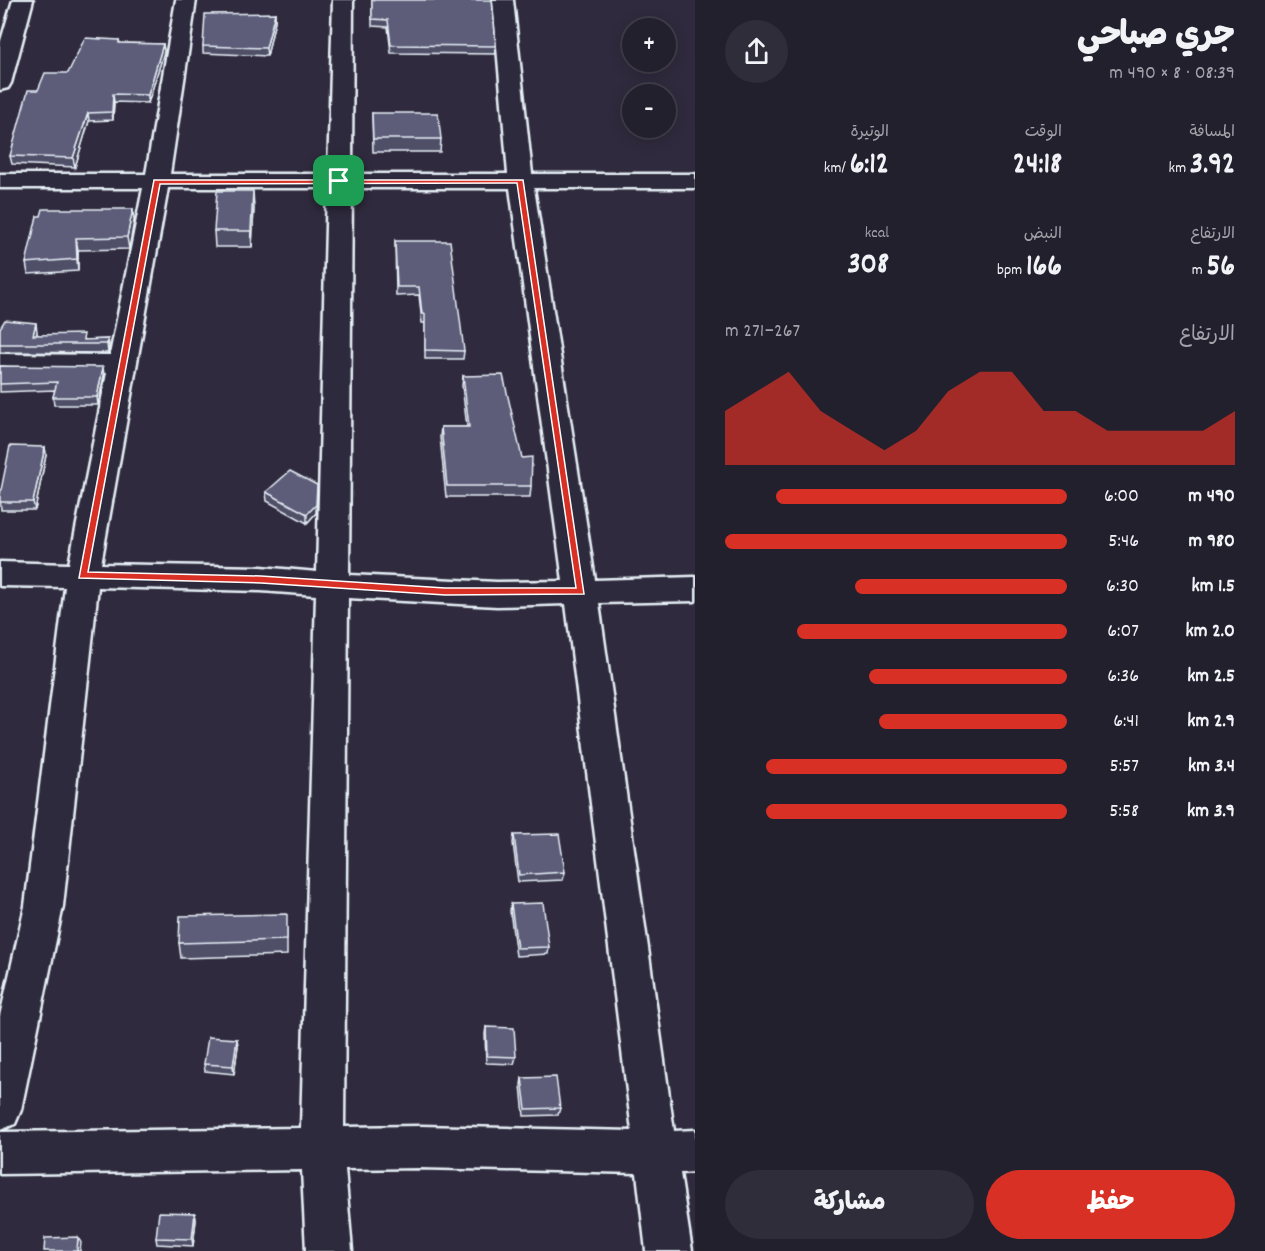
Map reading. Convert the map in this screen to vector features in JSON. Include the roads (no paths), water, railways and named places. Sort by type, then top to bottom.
[{"type":"street","points":[[0,83],[23,0]]},
{"type":"street","points":[[0,1110],[44,906],[83,575],[157,181],[186,0]]},
{"type":"street","points":[[329,1251],[322,1149],[343,0]]},
{"type":"street","points":[[503,0],[521,181],[581,592],[675,1152],[669,1251]]},
{"type":"street","points":[[0,181],[695,181]]},
{"type":"street","points":[[0,363],[121,364]]},
{"type":"street","points":[[0,574],[261,579],[333,586],[497,594],[695,589]]},
{"type":"street","points":[[0,1153],[420,1147],[675,1152]]}]
